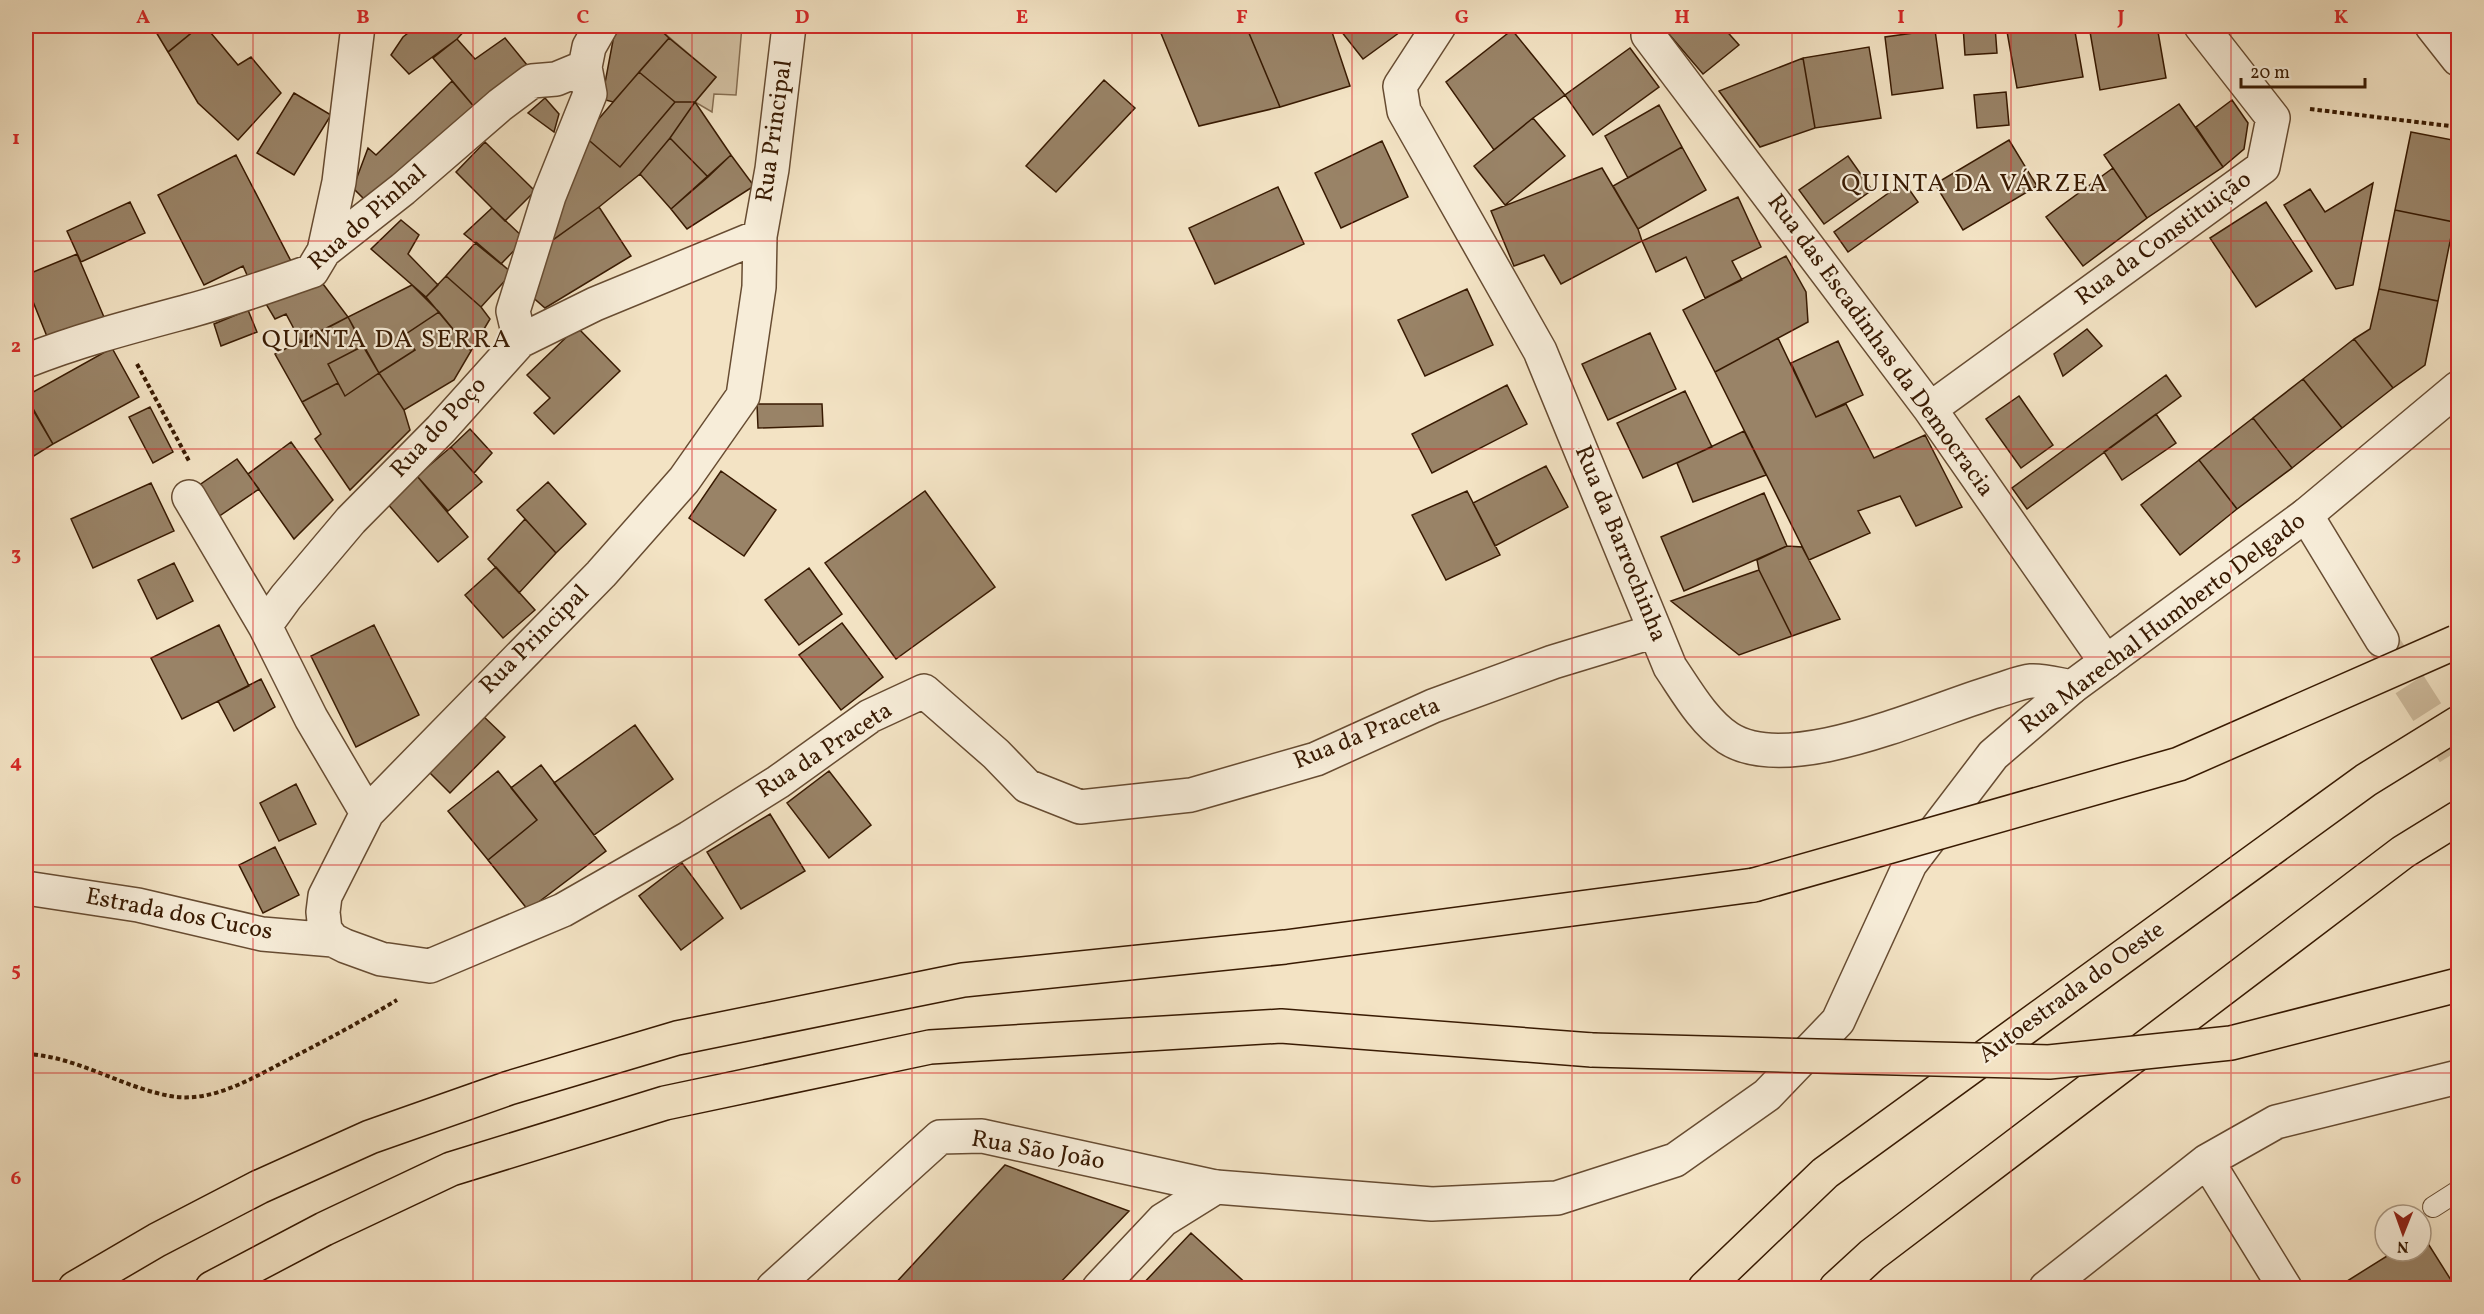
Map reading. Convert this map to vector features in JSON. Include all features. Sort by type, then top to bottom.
[{"type":"highway","points":[[75,1288],[157,1240],[259,1187],[370,1137],[509,1088],[677,1038],[963,980],[1285,947],[1754,885],[2179,764],[2457,641]]},
{"type":"highway","name":"Autoestrada do Oeste","points":[[1706,1288],[1825,1173],[2366,780],[2458,723]]},
{"type":"highway","points":[[1836,1288],[1872,1255],[2403,852],[2458,818]]},
{"type":"highway","points":[[212,1288],[324,1229],[451,1169],[665,1103],[930,1047],[1281,1026],[1592,1050],[2049,1062],[2231,1043],[2458,985]]},
{"type":"street","points":[[324,251],[339,182],[358,26]]},
{"type":"street","points":[[520,340],[513,311],[549,196],[590,94],[585,67],[589,47],[601,26]]},
{"type":"street","name":"Rua Principal","points":[[333,940],[325,930],[323,912],[325,896],[367,813],[601,574],[684,480],[743,396],[759,287],[760,236],[772,169],[789,26]]},
{"type":"street","name":"Rua da Barrochinha","points":[[1439,26],[1400,86],[1404,111],[1540,351],[1670,668],[1697,708],[1728,738],[1754,749],[1804,750],[1868,734],[2031,681],[2072,687]]},
{"type":"street","name":"Rua da Constituição","points":[[1930,409],[2263,167],[2273,118],[2201,26]]},
{"type":"street","name":"Rua das Escadinhas da Democracia","points":[[1648,35],[1930,409],[2106,662]]},
{"type":"street","name":"Rua do Pinhal","points":[[26,361],[118,329],[190,311],[312,271],[324,251],[403,189],[500,105],[532,81],[556,79],[585,67]]},
{"type":"street","name":"Rua Principal","points":[[520,340],[595,304],[760,236]]},
{"type":"street","name":"Rua do Poço","points":[[266,626],[286,597],[351,520],[441,429],[520,340]]},
{"type":"street","name":"Rua Marechal Humberto Delgado","points":[[1216,1187],[1432,1204],[1557,1198],[1675,1160],[1767,1095],[1838,1022],[1910,864],[1993,755],[2072,687],[2306,515],[2458,388]]},
{"type":"street","points":[[189,497],[266,626],[311,718],[367,813]]},
{"type":"street","points":[[2306,515],[2382,640]]},
{"type":"street","name":"Rua da Praceta","points":[[430,966],[563,910],[688,838],[778,782],[870,716],[924,691],[996,754],[1027,786],[1080,807],[1191,795],[1316,759],[1433,706],[1553,662],[1655,631]]},
{"type":"street","name":"Estrada dos Cucos","points":[[26,888],[138,905],[262,934],[333,940]]},
{"type":"street","points":[[333,940],[381,959],[430,966]]},
{"type":"street","points":[[2046,1288],[2207,1161],[2276,1122],[2458,1077]]},
{"type":"street","name":"Rua São João","points":[[773,1288],[940,1137],[982,1136],[1216,1187]]},
{"type":"street","points":[[2207,1161],[2286,1288]]},
{"type":"street","points":[[1099,1288],[1163,1221],[1216,1187]]},
{"type":"lane","points":[[2433,1207],[2458,1191]]},
{"type":"path","points":[[2261,103],[2458,127]]},
{"type":"path","points":[[118,329],[194,469],[189,497]]},
{"type":"path","points":[[26,1054],[78,1065],[170,1096],[204,1096],[247,1082],[347,1030],[411,992],[430,966]]},
{"type":"shaded area","points":[[656,26],[742,26],[736,95],[714,94],[712,112],[695,102],[716,77]]},
{"type":"building","points":[[200,26],[168,52],[153,27]]},
{"type":"building","points":[[200,26],[205,26],[238,65],[251,57],[281,93],[238,140],[198,103],[168,52]]},
{"type":"building","points":[[417,26],[469,26],[457,39],[409,74],[391,55],[403,37]]},
{"type":"building","points":[[626,26],[656,26],[669,38],[613,102],[602,99],[614,35]]},
{"type":"building","points":[[1158,26],[1246,26],[1280,107],[1199,126]]},
{"type":"building","points":[[1246,26],[1330,26],[1350,86],[1280,107]]},
{"type":"building","points":[[1337,26],[1406,26],[1407,27],[1363,59]]},
{"type":"building","points":[[1662,26],[1722,26],[1739,45],[1703,74]]},
{"type":"building","points":[[1963,26],[1995,26],[1997,53],[1965,55]]},
{"type":"building","points":[[2006,26],[2074,26],[2083,77],[2017,88]]},
{"type":"building","points":[[2089,26],[2157,26],[2166,78],[2100,90]]},
{"type":"building","points":[[1512,30],[1565,95],[1494,150],[1446,82]]},
{"type":"building","points":[[1935,30],[1943,88],[1892,95],[1885,37]]},
{"type":"building","points":[[505,38],[527,65],[476,109],[433,58],[457,39],[475,59]]},
{"type":"building","points":[[669,38],[716,77],[695,102],[675,102],[639,72]]},
{"type":"building","points":[[1869,47],[1881,118],[1815,128],[1803,58]]},
{"type":"building","points":[[1630,48],[1659,87],[1593,135],[1565,95]]},
{"type":"building","points":[[1803,58],[1815,128],[1760,147],[1719,91]]},
{"type":"building","points":[[639,72],[675,102],[620,167],[584,136]]},
{"type":"building","points":[[1104,80],[1135,108],[1056,192],[1026,166]]},
{"type":"building","points":[[452,81],[476,109],[369,204],[353,188],[368,148],[376,155]]},
{"type":"building","points":[[2006,92],[2009,125],[1977,128],[1974,95]]},
{"type":"building","points":[[294,93],[331,115],[294,175],[257,153]]},
{"type":"building","points":[[545,98],[559,114],[554,132],[528,113]]},
{"type":"building","points":[[2232,100],[2248,123],[2244,149],[2223,167],[2196,127]]},
{"type":"building","points":[[675,102],[695,102],[670,138],[640,174],[550,242],[584,136],[620,167]]},
{"type":"building","points":[[695,102],[731,155],[708,177],[670,138]]},
{"type":"building","points":[[2179,104],[2223,167],[2147,218],[2104,155]]},
{"type":"building","points":[[1659,105],[1682,147],[1628,178],[1605,136]]},
{"type":"building","points":[[1533,118],[1565,156],[1505,205],[1474,166]]},
{"type":"building","points":[[2411,132],[2458,141],[2458,202],[2454,222],[2395,210]]},
{"type":"building","points":[[670,138],[708,177],[671,209],[640,174]]},
{"type":"building","points":[[2009,140],[2037,186],[1963,230],[1935,184]]},
{"type":"building","points":[[1382,141],[1408,197],[1341,228],[1315,173]]},
{"type":"building","points":[[485,142],[535,191],[505,221],[456,172]]},
{"type":"building","points":[[1682,147],[1706,190],[1638,229],[1613,186]]},
{"type":"building","points":[[236,155],[293,265],[252,286],[243,266],[204,285],[158,195]]},
{"type":"building","points":[[731,155],[754,186],[687,229],[671,209]]},
{"type":"building","points":[[1848,156],[1872,190],[1824,224],[1799,190]]},
{"type":"building","points":[[1602,168],[1638,229],[1642,241],[1561,284],[1544,255],[1514,266],[1491,211]]},
{"type":"building","points":[[2113,168],[2147,218],[2083,266],[2046,217]]},
{"type":"building","points":[[1904,182],[1918,202],[1848,252],[1834,232]]},
{"type":"building","points":[[2373,183],[2353,285],[2336,289],[2284,205],[2310,189],[2325,212]]},
{"type":"building","points":[[1278,187],[1304,244],[1215,284],[1189,228]]},
{"type":"building","points":[[1738,197],[1761,247],[1732,261],[1742,280],[1705,298],[1686,257],[1656,272],[1642,241]]},
{"type":"building","points":[[130,202],[145,233],[81,262],[67,231]]},
{"type":"building","points":[[2266,202],[2312,271],[2256,307],[2210,238]]},
{"type":"building","points":[[599,207],[631,256],[545,308],[529,294],[550,242]]},
{"type":"building","points":[[492,208],[525,239],[501,264],[464,234]]},
{"type":"building","points":[[2395,210],[2454,222],[2438,301],[2379,289]]},
{"type":"building","points":[[401,220],[419,235],[408,254],[438,285],[426,297],[371,249]]},
{"type":"building","points":[[476,242],[512,273],[481,307],[446,276]]},
{"type":"building","points":[[77,254],[104,317],[48,339],[26,284],[26,275]]},
{"type":"building","points":[[1786,256],[1806,292],[1808,322],[1715,372],[1683,310]]},
{"type":"building","points":[[446,276],[481,307],[490,319],[471,351],[426,297]]},
{"type":"building","points":[[323,284],[348,317],[301,342],[286,314],[275,319],[266,304]]},
{"type":"building","points":[[412,285],[439,312],[403,336],[415,350],[379,373],[348,317]]},
{"type":"building","points":[[1467,289],[1493,345],[1425,376],[1398,320]]},
{"type":"building","points":[[2379,289],[2438,301],[2425,365],[2393,388],[2354,339],[2370,329]]},
{"type":"building","points":[[248,310],[257,332],[221,346],[214,324]]},
{"type":"building","points":[[439,312],[471,351],[454,380],[404,410],[379,373],[415,350],[403,336]]},
{"type":"building","points":[[348,317],[363,346],[328,364],[338,383],[302,402],[275,354]]},
{"type":"building","points":[[577,327],[620,371],[554,434],[534,413],[550,398],[527,375]]},
{"type":"building","points":[[2087,329],[2102,346],[2063,376],[2054,354]]},
{"type":"building","points":[[1650,333],[1676,389],[1608,420],[1582,364]]},
{"type":"building","points":[[1778,338],[1816,417],[1846,404],[1874,458],[1925,435],[1962,507],[1916,526],[1900,496],[1858,511],[1870,533],[1809,560],[1715,372]]},
{"type":"building","points":[[2354,339],[2393,388],[2342,428],[2303,379]]},
{"type":"building","points":[[1838,341],[1863,395],[1816,417],[1791,363]]},
{"type":"building","points":[[363,346],[379,373],[345,396],[328,364]]},
{"type":"building","points":[[112,348],[139,397],[53,444],[26,396]]},
{"type":"building","points":[[379,373],[404,410],[410,430],[350,490],[315,439],[321,434],[302,402],[338,383],[345,396]]},
{"type":"building","points":[[2166,375],[2181,396],[2027,509],[2012,488]]},
{"type":"building","points":[[2303,379],[2342,428],[2292,468],[2253,418]]},
{"type":"building","points":[[1507,385],[1527,424],[1432,473],[1412,434]]},
{"type":"building","points":[[1685,391],[1712,447],[1643,478],[1617,423]]},
{"type":"building","points":[[2019,396],[2053,445],[2021,468],[1986,419]]},
{"type":"building","points":[[26,398],[53,444],[26,461]]},
{"type":"building","points":[[757,404],[822,404],[823,426],[758,428]]},
{"type":"building","points":[[150,407],[173,452],[153,463],[129,417]]},
{"type":"building","points":[[2156,414],[2176,443],[2122,480],[2104,452]]},
{"type":"building","points":[[2253,418],[2292,468],[2237,509],[2199,460]]},
{"type":"building","points":[[470,429],[492,453],[474,473],[451,447]]},
{"type":"building","points":[[1744,431],[1766,475],[1693,502],[1677,463]]},
{"type":"building","points":[[291,442],[333,500],[294,539],[248,474]]},
{"type":"building","points":[[451,447],[482,482],[448,511],[417,476]]},
{"type":"building","points":[[237,459],[259,489],[218,517],[198,486]]},
{"type":"building","points":[[2199,460],[2237,509],[2180,555],[2141,505]]},
{"type":"building","points":[[1546,466],[1568,507],[1495,546],[1473,503]]},
{"type":"building","points":[[721,471],[776,510],[744,556],[689,518]]},
{"type":"building","points":[[417,476],[468,537],[438,562],[386,502]]},
{"type":"building","points":[[548,482],[586,524],[556,553],[517,510]]},
{"type":"building","points":[[151,483],[174,531],[93,568],[71,519]]},
{"type":"building","points":[[925,491],[995,587],[896,659],[825,563]]},
{"type":"building","points":[[1467,491],[1500,555],[1446,580],[1412,515]]},
{"type":"building","points":[[1764,493],[1787,546],[1684,591],[1661,537]]},
{"type":"building","points":[[525,519],[556,553],[519,593],[488,559]]},
{"type":"building","points":[[1787,546],[1802,547],[1840,619],[1792,636],[1759,570],[1757,560]]},
{"type":"building","points":[[174,563],[193,601],[157,619],[138,580]]},
{"type":"building","points":[[496,567],[535,610],[503,638],[465,595]]},
{"type":"building","points":[[809,568],[842,614],[799,645],[765,600]]},
{"type":"building","points":[[1759,570],[1792,636],[1739,655],[1671,601]]},
{"type":"building","points":[[842,623],[883,677],[841,710],[799,655]]},
{"type":"building","points":[[219,625],[249,686],[182,719],[151,658]]},
{"type":"building","points":[[374,625],[419,715],[356,747],[311,656]]},
{"type":"building","points":[[261,679],[275,707],[234,731],[218,701]]},
{"type":"building","points":[[481,714],[505,737],[450,793],[427,770]]},
{"type":"building","points":[[635,725],[673,779],[594,835],[554,783]]},
{"type":"building","points":[[541,765],[606,851],[528,910],[488,860],[537,820],[511,788]]},
{"type":"building","points":[[498,771],[537,820],[488,860],[448,811]]},
{"type":"building","points":[[829,771],[871,825],[829,858],[787,803]]},
{"type":"building","points":[[296,784],[316,824],[279,841],[260,803]]},
{"type":"building","points":[[770,814],[805,871],[741,909],[707,852]]},
{"type":"building","points":[[275,847],[299,895],[263,913],[239,865]]},
{"type":"building","points":[[682,863],[723,918],[681,950],[639,896]]},
{"type":"building","points":[[1005,1165],[1129,1211],[1055,1288],[891,1288]]},
{"type":"building","points":[[1191,1233],[1251,1288],[1139,1288]]},
{"type":"building","points":[[2433,1251],[2456,1288],[2336,1288],[2376,1263],[2433,1263]]},
{"type":"tunnel","points":[[2383,643],[2458,760]]},
{"type":"district","name":"QUINTA DA VÁRZEA","points":[[1975,184]]},
{"type":"district","name":"QUINTA DA SERRA","points":[[387,340]]}]
